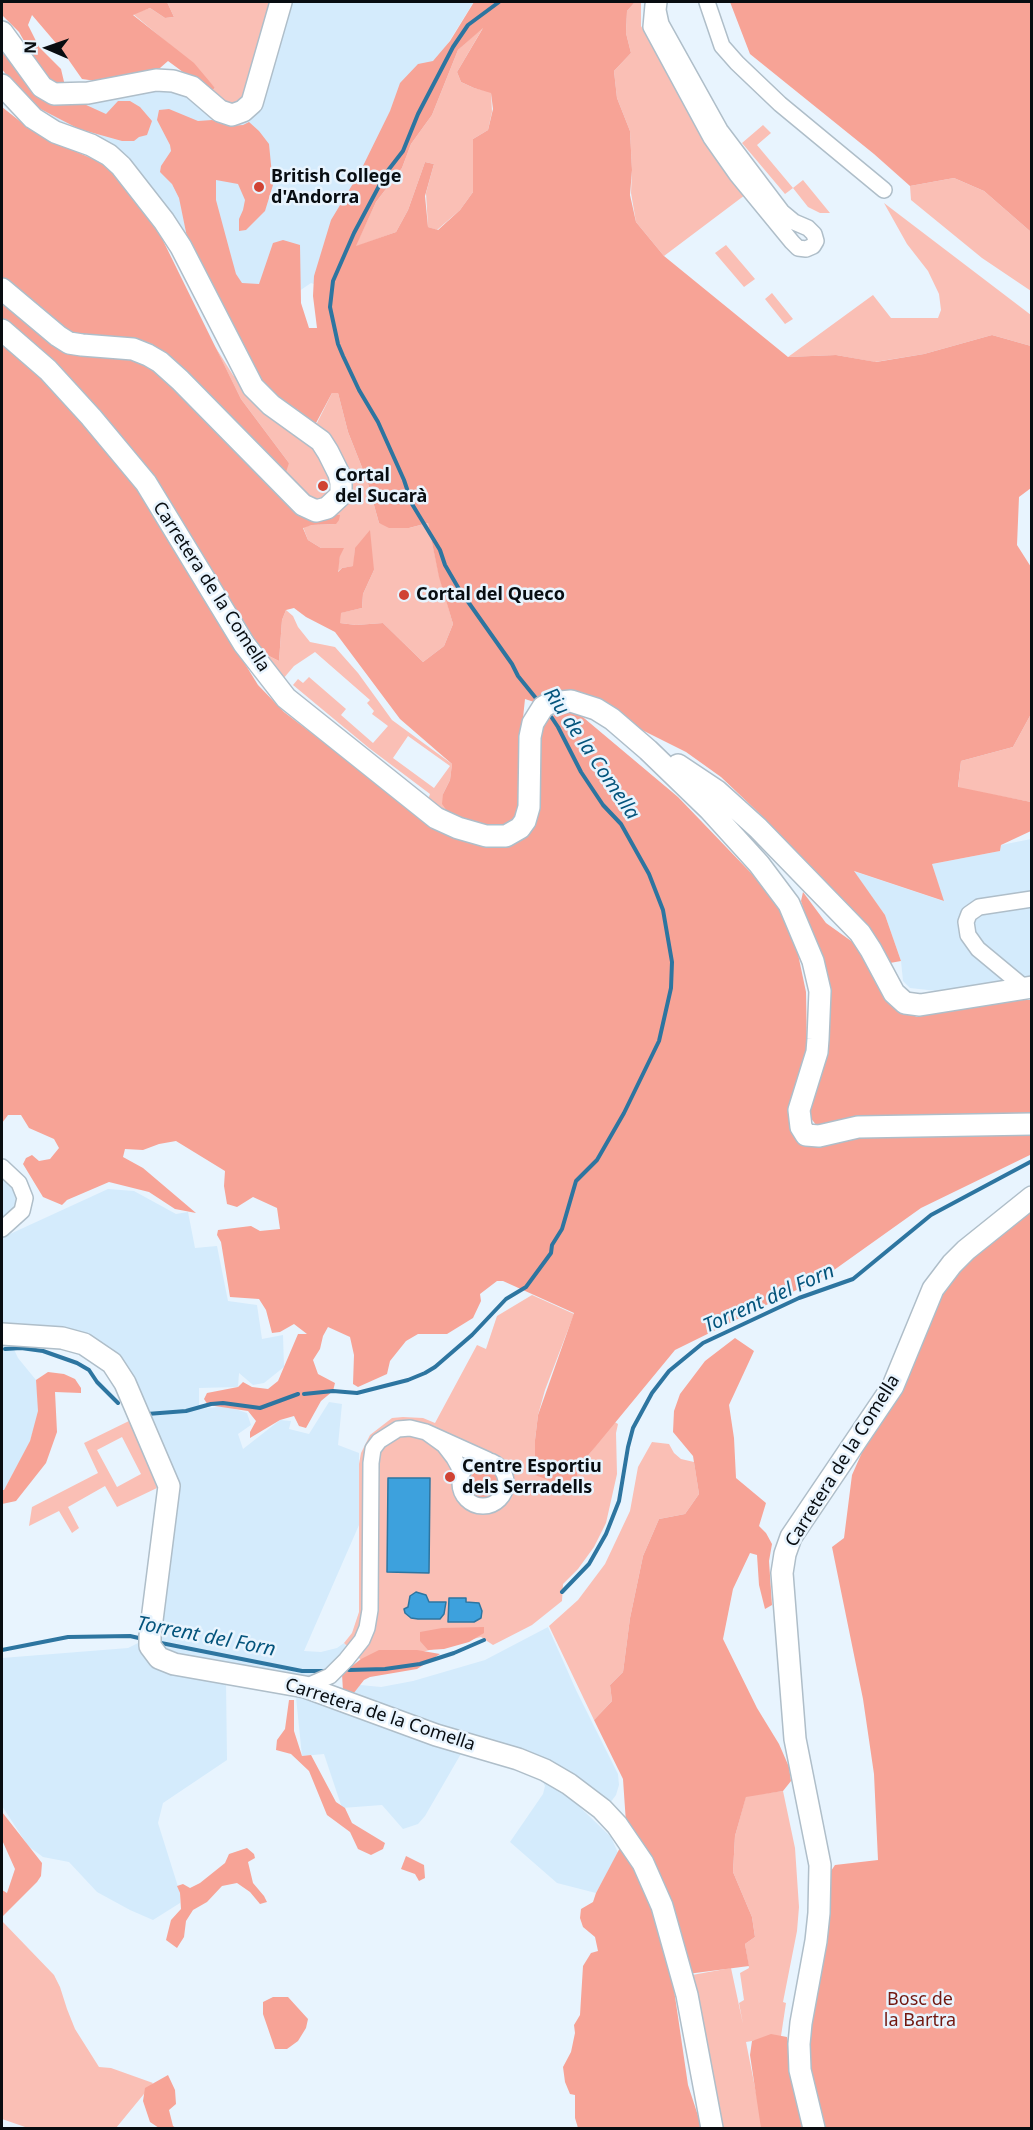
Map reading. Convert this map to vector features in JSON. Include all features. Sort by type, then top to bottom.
[{"type":"main road","points":[[2,32],[42,87],[54,94],[88,93],[156,80],[173,81],[192,87],[220,111],[232,115],[243,111],[252,103],[280,2]]},
{"type":"main road","points":[[2,85],[33,118],[55,132],[91,145],[109,155],[121,166],[164,221],[181,248],[253,387],[272,405],[325,446],[339,474],[341,495],[327,508],[316,511],[303,505],[160,362],[134,349],[69,343],[2,290]]},
{"type":"main road","name":"Carretera de la Comella","points":[[2,330],[48,370],[146,483],[244,644],[286,698],[436,818],[478,835],[506,836],[520,828],[525,821],[529,807],[530,737],[533,723],[543,707],[550,703],[570,700],[596,709],[648,750],[709,808],[759,864],[789,904],[813,961],[820,991],[818,1039],[817,1052],[799,1110],[801,1127],[804,1132],[812,1137],[858,1127],[1032,1124]]},
{"type":"main road","points":[[648,750],[656,750],[717,791],[758,828],[860,933],[894,993],[905,1003],[920,1005],[1028,988]]},
{"type":"main road","name":"Carretera de la Comella","points":[[814,2128],[800,2070],[799,2044],[817,1932],[820,1865],[795,1739],[782,1573],[785,1554],[791,1537],[893,1386],[933,1289],[966,1250],[1032,1197]]},
{"type":"main road","name":"Carretera de la Comella","points":[[2,1334],[62,1338],[84,1344],[96,1351],[112,1363],[139,1415],[169,1486],[150,1641],[159,1658],[174,1664],[305,1687],[421,1730],[518,1759],[545,1770],[585,1794],[618,1825],[643,1863],[662,1906],[687,1995],[712,2128]]},
{"type":"street","points":[[658,2],[661,24],[720,130],[782,212],[814,234],[816,241],[813,246],[806,249],[798,248],[792,242],[737,175],[711,138],[651,27],[653,5],[658,2]]},
{"type":"street","points":[[707,2],[722,46],[737,63],[780,104],[884,190]]},
{"type":"street","points":[[1028,988],[978,949],[968,934],[966,922],[969,914],[979,907],[1032,899]]},
{"type":"street","points":[[2,1167],[19,1183],[25,1198],[22,1211],[2,1229]]},
{"type":"street","points":[[305,1687],[330,1676],[353,1653],[365,1634],[370,1610],[371,1463],[373,1449],[379,1441],[398,1429],[410,1428],[426,1432],[491,1462],[503,1471],[506,1478],[506,1486],[500,1500],[486,1506],[479,1506],[466,1499],[460,1485],[459,1467],[454,1458],[444,1445],[426,1432]]},
{"type":"street","points":[[460,1485],[461,1477],[469,1465],[483,1460],[491,1462]]},
{"type":"shaded area","points":[[167,2],[276,2],[245,100],[225,103],[210,92],[215,88],[169,44],[133,14],[150,8],[165,18],[174,17]]},
{"type":"shaded area","name":"British College d'Andorra","points":[[292,2],[473,3],[424,82],[319,286],[311,283],[236,334],[167,206],[125,157],[94,135],[59,121],[33,107],[104,95],[177,89],[228,121]]},
{"type":"shaded area","points":[[635,2],[641,2],[641,26],[745,195],[664,256],[636,222],[631,193],[630,131],[617,98],[614,71],[631,53],[626,33],[627,11]]},
{"type":"shaded area","points":[[484,26],[457,72],[461,82],[491,92],[492,112],[488,130],[473,139],[473,192],[460,210],[437,230],[428,227],[426,193],[434,164],[425,162],[408,210],[396,232],[355,247],[376,202],[402,168],[411,144],[432,115],[458,50]]},
{"type":"shaded area","points":[[763,125],[771,133],[757,145],[793,188],[785,194],[742,143]]},
{"type":"shaded area","points":[[954,178],[984,191],[1031,232],[1031,291],[982,258],[911,200],[910,186]]},
{"type":"shaded area","points":[[803,180],[830,213],[820,213],[808,207],[793,188]]},
{"type":"shaded area","points":[[884,203],[1031,315],[1031,346],[992,335],[924,354],[875,362],[836,355],[788,357],[873,295],[891,318],[938,318],[941,310],[939,294],[928,271],[907,244]]},
{"type":"shaded area","points":[[726,245],[755,279],[744,287],[715,253]]},
{"type":"shaded area","points":[[772,293],[793,319],[785,324],[765,299]]},
{"type":"shaded area","points":[[214,345],[233,375],[249,392],[327,459],[335,491],[325,502],[310,498],[277,469],[289,463],[241,399]]},
{"type":"shaded area","points":[[332,393],[338,393],[348,432],[367,480],[379,523],[409,528],[428,523],[439,575],[453,624],[444,646],[423,662],[383,623],[356,625],[340,623],[340,613],[362,608],[363,594],[374,570],[355,548],[354,566],[342,568],[337,572],[340,556],[334,548],[321,548],[308,540],[303,527],[336,524],[328,514],[341,507],[311,423],[317,423]]},
{"type":"shaded area","points":[[286,610],[293,616],[298,627],[310,642],[335,647],[358,673],[392,720],[452,764],[450,780],[443,794],[450,815],[427,803],[430,794],[369,748],[293,685],[298,679],[303,683],[309,677],[346,709],[341,715],[373,743],[388,726],[372,714],[374,711],[367,703],[370,700],[315,652],[294,666],[283,679],[253,642],[267,655],[279,661],[282,620]],"holes":[[[408,736],[450,766],[434,788],[393,758]]]},
{"type":"shaded area","points":[[1031,714],[1031,802],[958,788],[961,761],[1013,747]]},
{"type":"shaded area","points":[[1031,839],[1031,978],[937,991],[910,988],[903,981],[901,961],[885,915],[853,871],[943,901],[932,864],[1000,851],[1001,845]]},
{"type":"shaded area","points":[[2,1176],[17,1192],[11,1213],[2,1220]]},
{"type":"shaded area","points":[[108,1189],[134,1191],[176,1214],[188,1212],[195,1248],[217,1246],[228,1301],[257,1305],[262,1339],[283,1335],[284,1367],[264,1383],[253,1385],[239,1373],[238,1387],[199,1388],[199,1409],[226,1406],[247,1413],[251,1425],[238,1434],[243,1449],[280,1420],[291,1421],[289,1429],[309,1434],[329,1402],[342,1404],[338,1445],[359,1453],[359,1525],[304,1651],[321,1652],[337,1648],[344,1643],[353,1653],[297,1697],[342,1708],[462,1752],[425,1816],[418,1824],[403,1829],[382,1805],[342,1808],[324,1754],[302,1756],[296,1697],[226,1681],[227,1760],[163,1803],[158,1823],[180,1893],[180,1903],[153,1920],[97,1892],[69,1862],[43,1857],[28,1846],[2,1806],[2,1658],[128,1648],[138,1643],[179,1493],[178,1479],[137,1383],[124,1362],[2,1325],[2,1235],[9,1232],[10,1234]]},
{"type":"shaded area","name":"Centre Esportiu dels Serradells","points":[[532,1295],[574,1314],[538,1415],[535,1474],[577,1480],[578,1470],[613,1421],[618,1424],[616,1433],[617,1474],[606,1523],[594,1547],[578,1569],[563,1584],[562,1601],[532,1625],[493,1645],[481,1637],[410,1655],[362,1661],[344,1643],[352,1633],[359,1612],[359,1464],[361,1453],[370,1435],[392,1418],[423,1418],[435,1423],[477,1345],[486,1349],[497,1316]]},
{"type":"shaded area","points":[[2,1343],[11,1343],[18,1358],[36,1380],[39,1413],[29,1444],[4,1490],[2,1490]]},
{"type":"shaded area","points":[[131,1420],[157,1488],[117,1507],[105,1486],[68,1507],[79,1528],[72,1533],[59,1511],[29,1526],[32,1507],[98,1473],[84,1443]],"holes":[[[122,1437],[141,1474],[117,1487],[97,1450]]]},
{"type":"shaded area","points":[[652,1442],[669,1444],[681,1459],[694,1462],[699,1494],[685,1514],[659,1519],[643,1556],[630,1618],[623,1672],[610,1685],[612,1701],[594,1720],[549,1626],[578,1600],[605,1564],[630,1511],[638,1467]]},
{"type":"shaded area","points":[[548,1627],[576,1690],[618,1774],[619,1785],[616,1795],[607,1807],[350,1698],[360,1685],[381,1687],[413,1681],[485,1660]]},
{"type":"shaded area","points":[[542,1780],[564,1792],[611,1837],[618,1853],[596,1893],[557,1883],[510,1842],[543,1794],[545,1786]]},
{"type":"shaded area","points":[[783,1791],[795,1848],[799,1907],[797,1931],[783,2002],[786,2003],[781,2036],[746,2042],[763,2128],[723,2128],[692,1975],[731,1968],[743,2024],[739,2003],[744,2000],[740,1973],[749,1968],[745,1944],[755,1937],[752,1917],[733,1872],[735,1836],[746,1796]]},
{"type":"shaded area","points":[[2,1921],[54,1975],[75,2029],[99,2067],[111,2068],[153,2083],[116,2128],[28,2128],[2,2119]]},
{"type":"green space","points":[[2,2],[167,2],[174,17],[165,18],[150,8],[133,15],[194,63],[215,88],[210,92],[168,61],[160,68],[103,82],[82,79],[61,49],[32,15],[28,25],[39,47],[61,69],[65,86],[54,85],[45,78],[19,32],[2,15]]},
{"type":"green space","points":[[474,2],[635,2],[627,11],[626,33],[631,53],[614,71],[617,98],[630,131],[632,170],[630,195],[636,222],[664,256],[788,357],[836,355],[876,362],[924,354],[992,335],[1031,346],[1031,488],[1019,497],[1017,545],[1031,567],[1031,714],[1013,747],[961,761],[958,787],[1031,802],[1031,831],[1001,845],[1000,851],[932,864],[944,901],[854,871],[885,915],[901,961],[890,963],[871,935],[761,815],[721,777],[686,752],[642,730],[597,697],[554,695],[537,703],[525,699],[521,737],[521,797],[518,813],[511,822],[503,826],[491,827],[463,821],[450,815],[442,804],[443,794],[450,780],[452,764],[400,719],[335,632],[294,608],[286,610],[282,620],[279,661],[267,655],[253,642],[66,374],[2,319],[2,300],[45,338],[127,355],[145,363],[328,514],[340,515],[336,524],[312,525],[303,528],[308,540],[321,548],[344,548],[340,556],[338,572],[342,568],[353,566],[355,548],[370,530],[374,570],[363,594],[362,608],[341,613],[340,623],[356,625],[383,623],[423,662],[444,646],[453,624],[439,577],[428,523],[409,528],[389,528],[379,523],[367,480],[348,432],[338,393],[332,393],[316,423],[311,423],[298,410],[281,400],[255,375],[205,283],[187,237],[179,198],[172,184],[160,172],[161,166],[171,151],[157,120],[159,110],[169,109],[198,121],[212,120],[228,126],[243,125],[249,122],[269,144],[273,185],[265,211],[246,230],[239,231],[239,219],[245,200],[238,184],[216,180],[216,200],[236,274],[242,283],[259,284],[273,243],[283,240],[300,245],[301,303],[309,328],[317,328],[313,296],[314,276],[331,220],[360,172],[390,111],[400,83],[418,64],[433,61],[450,41]],"holes":[[[483,28],[457,72],[461,82],[491,93],[493,109],[488,130],[473,139],[473,192],[460,210],[438,230],[428,227],[425,196],[434,164],[425,162],[408,210],[396,232],[356,246],[376,202],[402,168],[411,144],[432,115],[458,50]]]},
{"type":"green space","points":[[730,2],[1031,2],[1031,232],[984,191],[954,178],[910,186],[750,54]]},
{"type":"green space","points":[[2,43],[26,83],[36,94],[63,105],[84,104],[106,114],[118,101],[130,101],[140,107],[152,121],[147,135],[134,141],[122,141],[79,129],[25,101],[2,69]]},
{"type":"green space","points":[[2,107],[26,126],[59,144],[111,167],[146,206],[241,399],[289,463],[286,472],[277,469],[170,357],[150,343],[66,332],[2,279]]},
{"type":"green space","points":[[2,341],[39,372],[131,479],[258,685],[284,712],[434,827],[516,840],[543,721],[566,711],[578,713],[678,797],[752,874],[791,921],[806,992],[807,1050],[797,1133],[853,1134],[1031,1128],[1032,1154],[921,1208],[827,1275],[675,1350],[577,1469],[578,1480],[551,1481],[535,1475],[538,1415],[574,1313],[503,1281],[497,1281],[480,1294],[481,1301],[473,1318],[447,1334],[418,1334],[406,1341],[390,1361],[387,1374],[358,1387],[353,1384],[354,1355],[350,1337],[328,1327],[320,1349],[313,1360],[318,1374],[335,1383],[333,1391],[321,1401],[306,1428],[299,1426],[294,1416],[280,1420],[250,1438],[250,1432],[256,1421],[248,1411],[208,1405],[204,1399],[207,1393],[238,1387],[243,1382],[252,1387],[268,1389],[278,1381],[298,1334],[307,1334],[294,1324],[280,1332],[272,1333],[266,1310],[259,1299],[230,1297],[221,1242],[217,1235],[218,1230],[251,1226],[260,1231],[280,1229],[277,1208],[253,1197],[237,1207],[227,1204],[224,1186],[225,1171],[176,1141],[143,1150],[125,1149],[123,1157],[143,1168],[196,1213],[175,1209],[149,1192],[109,1182],[67,1200],[62,1205],[43,1197],[23,1164],[26,1158],[32,1155],[39,1161],[50,1159],[59,1148],[54,1139],[29,1128],[21,1115],[8,1115],[2,1123]]},
{"type":"green space","points":[[803,892],[826,923],[861,948],[893,1005],[917,1017],[1005,1000],[1031,1000],[1031,1116],[816,1125],[810,1117],[827,984],[801,901]]},
{"type":"green space","name":"Bosc de la Bartra","points":[[1031,1204],[1031,2128],[761,2128],[750,2055],[752,2041],[771,2034],[787,2037],[796,2081],[827,1877],[835,1865],[878,1860],[874,1774],[863,1699],[832,1547],[844,1538],[852,1475],[943,1284]]},
{"type":"green space","points":[[735,1338],[754,1351],[729,1405],[734,1438],[736,1478],[766,1503],[759,1526],[772,1544],[769,1561],[772,1605],[765,1609],[759,1585],[757,1555],[750,1553],[733,1589],[723,1639],[757,1708],[779,1744],[789,1767],[791,1781],[783,1791],[746,1797],[735,1836],[733,1872],[752,1917],[755,1937],[745,1944],[749,1966],[672,1976],[688,2085],[702,2128],[578,2128],[575,2118],[575,2095],[570,2094],[565,2082],[563,2067],[571,2052],[575,2033],[574,2025],[580,2015],[583,1966],[591,1953],[598,1951],[595,1937],[583,1927],[580,1918],[581,1909],[593,1902],[622,1844],[626,1823],[623,1779],[594,1720],[612,1701],[610,1685],[623,1672],[630,1618],[643,1556],[659,1519],[685,1514],[699,1494],[693,1456],[673,1432],[674,1411],[680,1394],[705,1361]]},
{"type":"green space","points":[[48,1372],[64,1374],[75,1379],[81,1388],[81,1393],[55,1392],[57,1432],[46,1463],[16,1501],[2,1504],[2,1490],[30,1441],[38,1411],[36,1380]]},
{"type":"green space","points":[[484,1469],[490,1470],[498,1478],[498,1490],[490,1498],[484,1499],[478,1498],[470,1490],[469,1484],[470,1478],[478,1470]]},
{"type":"green space","points":[[484,1627],[484,1633],[469,1642],[444,1649],[428,1650],[420,1641],[420,1632],[442,1628]]},
{"type":"green space","points":[[379,1650],[417,1650],[440,1654],[417,1669],[370,1677],[364,1680],[350,1698],[343,1691],[342,1674],[361,1659]]},
{"type":"green space","points":[[289,1700],[294,1700],[294,1731],[302,1756],[311,1755],[336,1802],[345,1808],[352,1823],[385,1843],[383,1849],[371,1855],[358,1849],[350,1832],[327,1815],[309,1771],[291,1754],[276,1750],[277,1740],[285,1729]]},
{"type":"green space","points":[[2,1812],[42,1863],[41,1876],[37,1882],[2,1917],[2,1890],[7,1893],[15,1869],[2,1840]]},
{"type":"green space","points":[[247,1848],[255,1858],[248,1862],[253,1883],[267,1902],[260,1904],[250,1892],[237,1883],[222,1886],[207,1902],[193,1910],[186,1921],[184,1937],[177,1948],[166,1940],[171,1920],[181,1909],[177,1886],[183,1884],[190,1888],[200,1883],[225,1863],[229,1854]]},
{"type":"green space","points":[[406,1856],[424,1865],[425,1878],[419,1881],[415,1874],[401,1869]]},
{"type":"green space","points":[[273,1997],[288,1997],[308,2019],[306,2028],[298,2041],[287,2049],[275,2049],[263,2014],[263,2002]]},
{"type":"green space","points":[[168,2075],[175,2090],[176,2104],[169,2110],[173,2126],[176,2128],[159,2128],[150,2122],[143,2101],[145,2088]]},
{"type":"water","points":[[388,1478],[430,1478],[429,1573],[387,1572]]},
{"type":"water","points":[[416,1592],[426,1595],[429,1602],[446,1602],[444,1614],[440,1619],[411,1618],[405,1613],[404,1609],[408,1607],[410,1596]]},
{"type":"water","points":[[449,1598],[466,1598],[466,1602],[479,1603],[482,1611],[481,1618],[474,1622],[448,1622]]},
{"type":"waterway","name":"Riu de la Comella","points":[[499,2],[468,25],[453,47],[418,114],[403,151],[386,173],[354,233],[333,281],[330,307],[338,344],[359,390],[378,422],[404,480],[412,504],[440,550],[445,565],[459,589],[518,676],[539,702]]},
{"type":"waterway","name":"Riu de la Comella","points":[[304,1394],[333,1391],[357,1393],[408,1380],[425,1373],[472,1335],[506,1299],[526,1287],[551,1253],[552,1245],[562,1229],[576,1181],[597,1160],[624,1113],[659,1041],[671,988],[672,962],[663,910],[649,874],[621,824],[603,805],[581,772],[548,712]]},
{"type":"waterway","name":"Torrent del Forn","points":[[562,1592],[589,1564],[606,1534],[619,1501],[633,1428],[652,1393],[669,1371],[703,1343],[799,1298],[853,1279],[931,1215],[1032,1161]]},
{"type":"waterway","name":"Riu de la Comella","points":[[5,1349],[21,1348],[43,1351],[77,1363],[89,1370],[97,1382],[118,1403]]},
{"type":"waterway","name":"Riu de la Comella","points":[[147,1414],[186,1411],[223,1403],[260,1408],[298,1394]]},
{"type":"waterway","name":"Torrent del Forn","points":[[2,1650],[68,1637],[130,1636],[143,1639]]},
{"type":"waterway","name":"Torrent del Forn","points":[[349,1670],[385,1669],[420,1664],[484,1640]]},
{"type":"waterway","name":"Torrent del Forn","points":[[156,1642],[302,1671],[326,1671]]},
{"type":"place","name":"British College d'Andorra","points":[[259,187]]},
{"type":"place","name":"Cortal del Sucarà","points":[[323,486]]},
{"type":"place","name":"Cortal del Queco","points":[[404,595]]},
{"type":"place","name":"Centre Esportiu dels Serradells","points":[[450,1477]]}]
